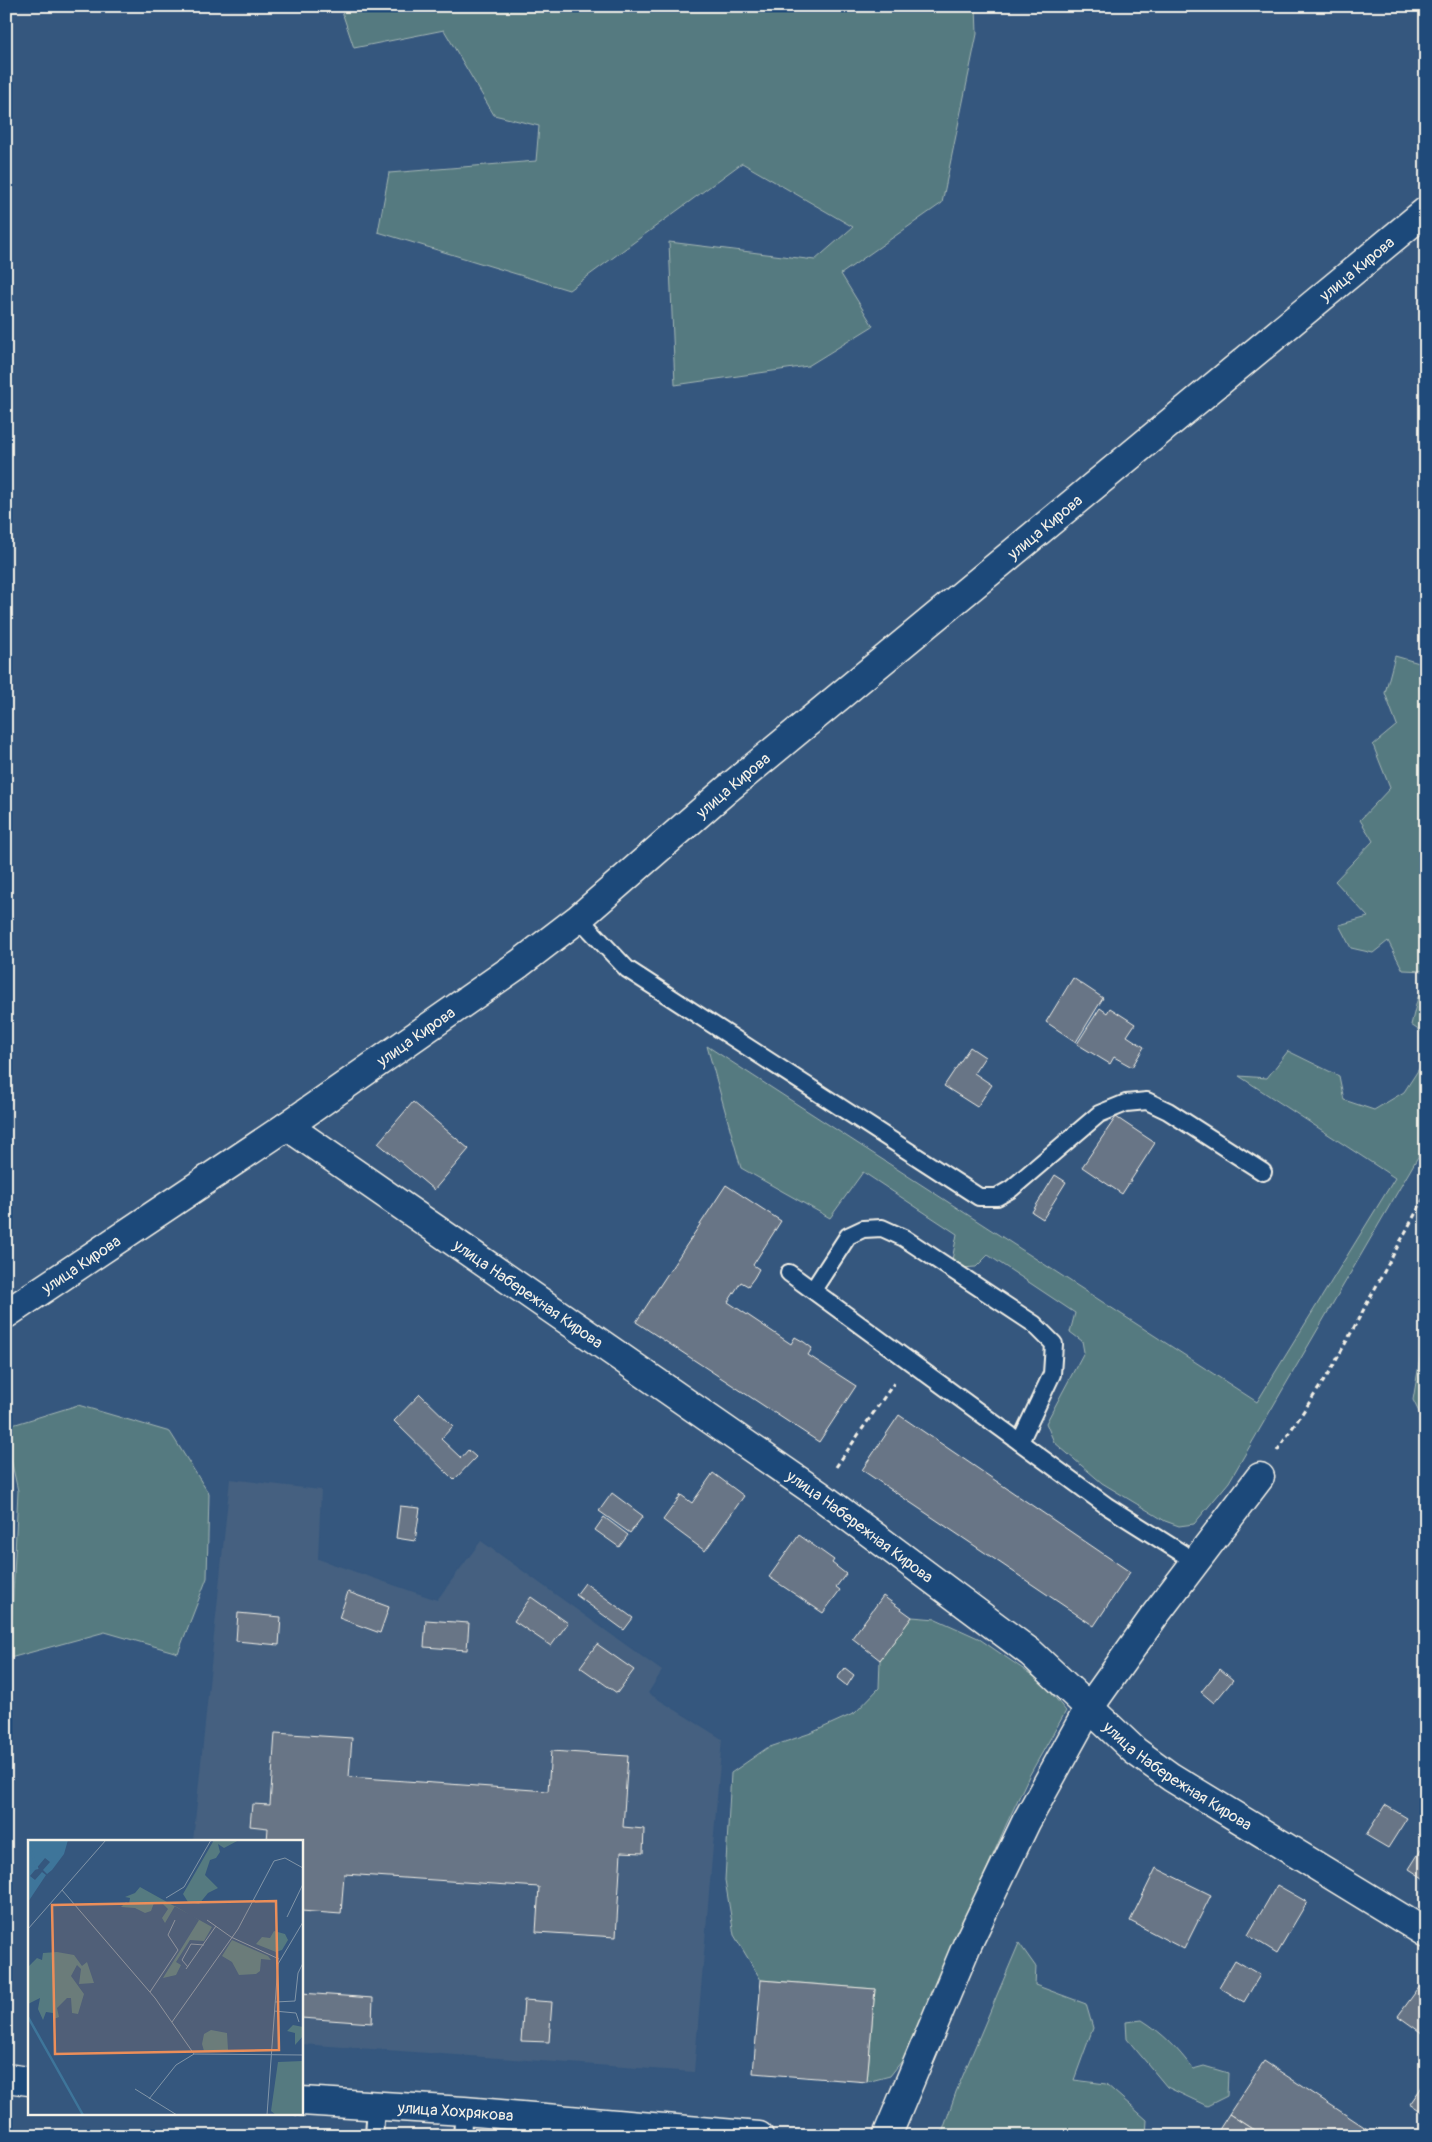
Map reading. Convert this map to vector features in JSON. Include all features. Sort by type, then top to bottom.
[{"type":"street","name":"улица Кирова","points":[[6,1314],[446,1017],[579,918],[725,791],[1426,211]]},
{"type":"street","name":"улица Набережная Кирова","points":[[287,1126],[818,1494],[1030,1653],[1135,1751],[1171,1777],[1426,1933]]},
{"type":"street","points":[[887,2136],[972,1936],[1026,1822],[1089,1708],[1260,1477]]},
{"type":"street","points":[[6,2078],[28,2081]]},
{"type":"street","name":"улица Хохрякова","points":[[302,2101],[376,2106],[463,2123],[759,2136]]},
{"type":"lane","points":[[579,918],[627,968],[979,1197],[997,1197],[1011,1189],[1098,1114],[1126,1102],[1147,1101],[1168,1111],[1263,1172]]},
{"type":"lane","points":[[813,1290],[848,1236],[863,1229],[882,1228],[904,1238],[1034,1324],[1054,1344],[1052,1374],[1020,1442]]},
{"type":"lane","points":[[789,1273],[1107,1506],[1196,1562]]},
{"type":"lane","points":[[374,2136],[376,2106]]},
{"type":"path","points":[[1260,1477],[1331,1370],[1426,1194]]},
{"type":"path","points":[[818,1494],[910,1360]]},
{"type":"shaded area","points":[[230,1479],[321,1490],[318,1559],[437,1600],[481,1541],[662,1671],[648,1693],[722,1739],[694,2072],[302,2044],[302,1840],[193,1840]]},
{"type":"green space","points":[[340,6],[976,6],[977,34],[942,203],[841,274],[873,326],[808,366],[675,385],[669,242],[815,260],[853,227],[742,163],[569,290],[378,232],[389,173],[536,161],[539,126],[494,115],[444,30],[354,48]]},
{"type":"green space","points":[[1395,656],[1426,665],[1426,731],[1422,738],[1426,740],[1426,971],[1403,970],[1388,941],[1373,953],[1351,948],[1339,925],[1368,917],[1335,881],[1373,841],[1360,820],[1390,788],[1373,745],[1397,725],[1385,693]]},
{"type":"green space","points":[[1426,982],[1426,1035],[1411,1025],[1418,997]]},
{"type":"green space","points":[[707,1046],[1257,1402],[1395,1178],[1239,1076],[1267,1078],[1288,1051],[1339,1076],[1344,1100],[1374,1110],[1404,1092],[1426,1058],[1426,1143],[1229,1482],[1194,1524],[1179,1526],[1165,1521],[1102,1483],[1054,1442],[1046,1423],[1084,1352],[1082,1341],[1070,1332],[1075,1313],[988,1255],[976,1267],[961,1268],[952,1260],[957,1234],[863,1172],[830,1218],[741,1168]]},
{"type":"green space","points":[[1426,1323],[1426,1426],[1413,1400]]},
{"type":"green space","points":[[78,1405],[170,1432],[209,1494],[207,1578],[178,1653],[105,1632],[10,1658],[18,1491],[6,1437],[6,1427]]},
{"type":"green space","points":[[912,1617],[936,1619],[978,1638],[1042,1682],[1066,1711],[1029,1776],[1006,1825],[905,2057],[890,2076],[867,2082],[875,1989],[761,1980],[734,1935],[725,1880],[731,1773],[767,1748],[811,1733],[855,1713],[879,1688],[880,1660]]},
{"type":"green space","points":[[1019,1943],[1036,1967],[1035,1985],[1086,2004],[1093,2028],[1074,2080],[1106,2084],[1147,2120],[1146,2136],[944,2136],[942,2133],[956,2092]]},
{"type":"green space","points":[[1142,2020],[1170,2042],[1193,2069],[1204,2066],[1228,2073],[1227,2096],[1207,2106],[1167,2087],[1127,2039],[1126,2022]]},
{"type":"building","points":[[1073,978],[1103,998],[1076,1042],[1046,1022]]},
{"type":"building","points":[[1100,1008],[1107,1013],[1110,1008],[1135,1024],[1127,1036],[1144,1047],[1132,1067],[1114,1057],[1110,1064],[1077,1044]]},
{"type":"building","points":[[970,1047],[985,1057],[974,1073],[992,1085],[977,1107],[944,1086]]},
{"type":"building","points":[[413,1102],[469,1149],[434,1190],[378,1143]]},
{"type":"building","points":[[1116,1117],[1155,1143],[1122,1194],[1082,1167]]},
{"type":"building","points":[[1055,1175],[1066,1182],[1043,1219],[1032,1212]]},
{"type":"building","points":[[726,1185],[781,1221],[753,1265],[759,1269],[754,1278],[748,1286],[741,1282],[728,1302],[791,1344],[795,1337],[804,1342],[812,1348],[808,1355],[856,1386],[819,1442],[636,1322]]},
{"type":"building","points":[[420,1394],[453,1426],[441,1439],[461,1458],[468,1450],[476,1457],[454,1480],[394,1421]]},
{"type":"building","points":[[899,1415],[1130,1572],[1094,1626],[862,1470]]},
{"type":"building","points":[[713,1473],[744,1496],[705,1551],[663,1520],[681,1495],[692,1503]]},
{"type":"building","points":[[612,1493],[643,1516],[630,1533],[599,1511]]},
{"type":"building","points":[[400,1506],[420,1508],[415,1541],[396,1538]]},
{"type":"building","points":[[604,1517],[628,1535],[619,1547],[595,1530]]},
{"type":"building","points":[[799,1535],[834,1560],[832,1563],[846,1574],[836,1587],[840,1590],[823,1613],[769,1577]]},
{"type":"building","points":[[585,1583],[633,1618],[624,1630],[576,1595]]},
{"type":"building","points":[[348,1592],[389,1607],[380,1633],[339,1618]]},
{"type":"building","points":[[883,1596],[912,1617],[880,1660],[852,1638]]},
{"type":"building","points":[[531,1597],[568,1623],[551,1646],[514,1621]]},
{"type":"building","points":[[238,1613],[281,1617],[279,1645],[236,1641]]},
{"type":"building","points":[[426,1620],[469,1623],[467,1650],[424,1647]]},
{"type":"building","points":[[597,1644],[634,1670],[617,1693],[580,1667]]},
{"type":"building","points":[[845,1668],[854,1675],[847,1686],[837,1678]]},
{"type":"building","points":[[1220,1669],[1233,1680],[1214,1703],[1201,1692]]},
{"type":"building","points":[[275,1733],[352,1738],[349,1777],[548,1791],[551,1751],[628,1756],[623,1827],[644,1829],[643,1853],[621,1852],[616,1937],[536,1932],[539,1887],[344,1874],[341,1914],[302,1911],[302,1840],[267,1840],[268,1828],[250,1826],[252,1804],[270,1805]]},
{"type":"building","points":[[1385,1805],[1407,1818],[1388,1848],[1366,1835]]},
{"type":"building","points":[[1426,1842],[1426,1880],[1409,1869]]},
{"type":"building","points":[[1156,1868],[1211,1895],[1184,1949],[1130,1921]]},
{"type":"building","points":[[1277,1885],[1307,1902],[1277,1953],[1248,1935]]},
{"type":"building","points":[[1235,1960],[1260,1975],[1244,2002],[1219,1987]]},
{"type":"building","points":[[1426,1978],[1426,2036],[1398,2016]]},
{"type":"building","points":[[761,1980],[875,1989],[867,2082],[753,2073]]},
{"type":"building","points":[[302,1993],[373,1998],[372,2023],[302,2018]]},
{"type":"building","points":[[524,2000],[552,2002],[549,2042],[521,2041]]},
{"type":"building","points":[[1264,2061],[1378,2136],[1263,2136],[1229,2114]]},
{"type":"building","points":[[1426,2081],[1426,2114],[1410,2104]]},
{"type":"building","points":[[1229,2114],[1263,2136],[1215,2136]]}]
